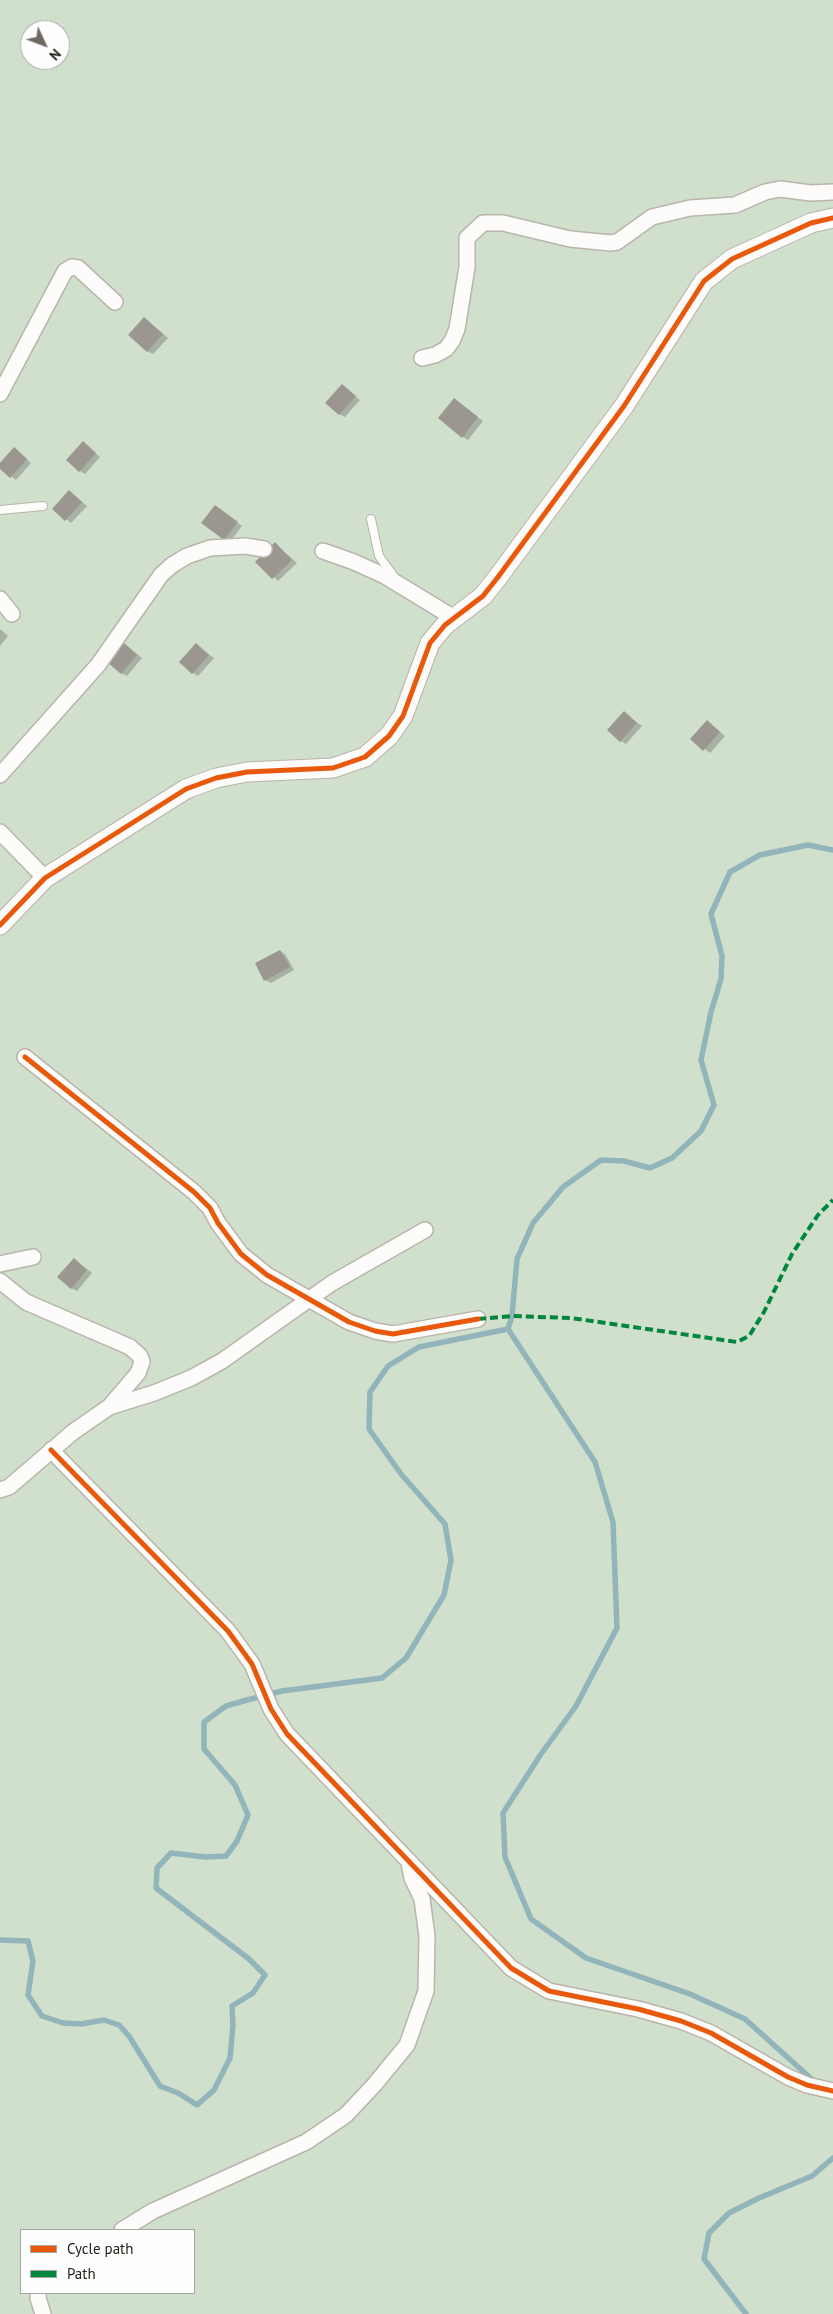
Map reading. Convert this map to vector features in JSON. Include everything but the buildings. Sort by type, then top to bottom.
[{"type":"street","points":[[422,358],[435,355],[446,349],[452,341],[457,328],[467,267],[467,238],[484,223],[503,222],[570,239],[611,244],[617,242],[652,218],[690,208],[734,204],[765,192],[780,189],[811,193],[833,192]]},
{"type":"street","points":[[0,925],[45,878],[186,789],[216,778],[247,772],[333,768],[365,757],[389,736],[403,716],[421,662],[430,643],[445,625],[483,596],[528,537],[624,406],[704,281],[732,259],[746,252],[812,223],[833,218]]},
{"type":"street","points":[[0,394],[65,271],[72,267],[78,268],[115,302]]},
{"type":"street","points":[[0,775],[98,665],[161,575],[172,565],[187,556],[210,548],[246,546],[264,549]]},
{"type":"street","points":[[323,551],[354,562],[400,586],[454,618]]},
{"type":"street","points":[[0,599],[12,614]]},
{"type":"street","points":[[0,832],[45,878]]},
{"type":"street","points":[[25,1057],[194,1192],[210,1208],[218,1223],[241,1254],[267,1275],[308,1299],[349,1322],[375,1331],[394,1334],[478,1319]]},
{"type":"street","points":[[109,1406],[154,1393],[191,1378],[222,1361],[332,1283],[425,1230]]},
{"type":"street","points":[[0,1264],[33,1257]]},
{"type":"street","points":[[0,1281],[26,1302],[130,1347],[140,1356],[142,1362],[138,1373],[109,1406],[51,1450],[9,1487],[0,1490]]},
{"type":"street","points":[[51,1450],[228,1631],[252,1664],[271,1709],[287,1734],[511,1968],[549,1991],[638,2009],[681,2021],[711,2033],[788,2077],[807,2085],[833,2090]]},
{"type":"street","points":[[124,2229],[153,2211],[306,2142],[346,2115],[407,2045],[426,1991],[427,1936],[422,1899],[412,1878],[408,1862]]},
{"type":"street","points":[[38,2294],[43,2314]]},
{"type":"lane","points":[[0,510],[43,506]]},
{"type":"lane","points":[[371,519],[379,556],[400,586]]},
{"type":"green space","points":[[0,0],[833,0],[833,2314],[0,2314]]},
{"type":"waterway","points":[[508,1329],[512,1316],[517,1259],[533,1223],[563,1187],[601,1160],[624,1161],[650,1168],[672,1158],[701,1131],[714,1105],[701,1060],[711,1012],[721,979],[722,956],[711,914],[730,872],[760,855],[808,845],[833,850]]},
{"type":"waterway","points":[[508,1329],[595,1462],[613,1522],[617,1628],[576,1706],[541,1754],[503,1813],[505,1857],[531,1919],[586,1958],[690,1994],[745,2019],[816,2083]]},
{"type":"waterway","points":[[0,1940],[28,1941],[33,1961],[28,1995],[42,2016],[63,2023],[81,2024],[104,2020],[119,2025],[129,2036],[160,2086],[178,2093],[197,2105],[214,2090],[230,2058],[233,2025],[232,2006],[253,1993],[265,1975],[249,1959],[156,1888],[157,1868],[171,1853],[205,1857],[226,1856],[237,1841],[248,1815],[235,1785],[204,1749],[204,1722],[226,1706],[282,1691],[382,1678],[406,1658],[444,1595],[451,1560],[445,1524],[401,1474],[369,1429],[370,1392],[388,1366],[419,1347],[508,1329]]},
{"type":"waterway","points":[[746,2314],[704,2259],[709,2233],[729,2213],[812,2176],[833,2158]]},
{"type":"marked path","points":[[478,1319],[512,1316],[571,1318],[737,1342],[749,1336],[764,1312],[792,1254],[818,1215],[833,1200]]},
{"type":"cycle path","points":[[0,925],[45,878],[186,789],[216,778],[247,772],[333,768],[365,757],[389,736],[403,716],[430,643],[445,625],[483,596],[498,577],[624,406],[704,281],[732,259],[811,223],[833,218]]},
{"type":"cycle path","points":[[25,1057],[194,1192],[210,1208],[218,1223],[241,1254],[267,1275],[349,1322],[375,1331],[393,1334],[478,1319]]},
{"type":"cycle path","points":[[51,1450],[228,1631],[252,1664],[271,1709],[287,1734],[511,1968],[549,1991],[638,2009],[681,2021],[711,2033],[788,2077],[807,2085],[833,2091]]}]
